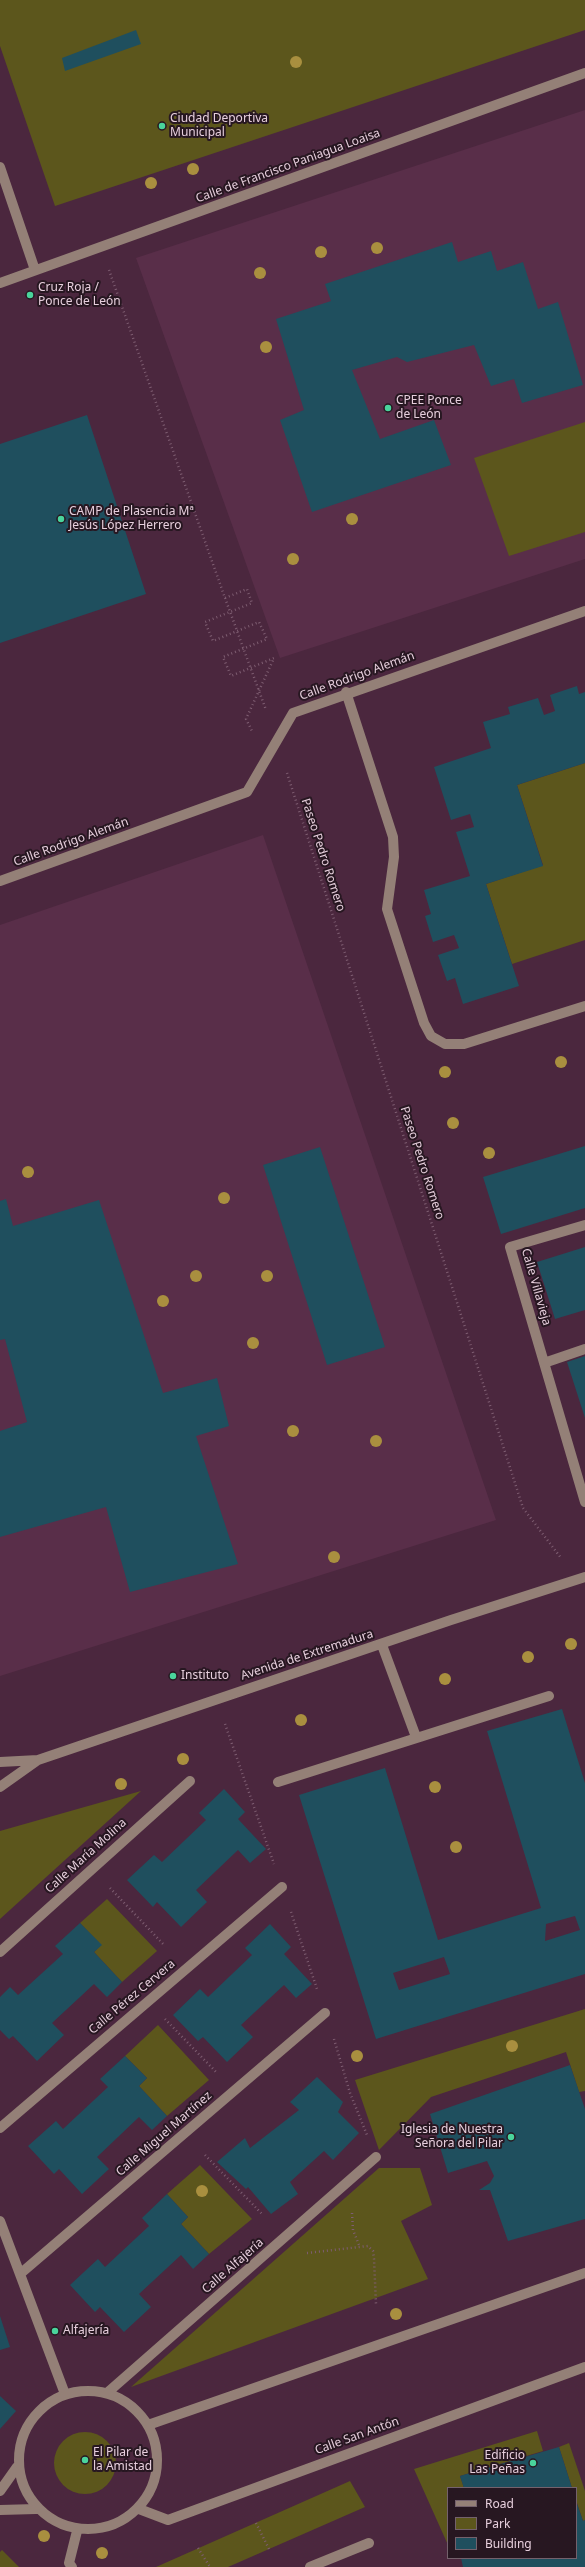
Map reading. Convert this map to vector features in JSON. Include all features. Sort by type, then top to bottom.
[{"type":"street","name":"Calle de Francisco Paniagua Loaisa","points":[[0,283],[585,73]]},
{"type":"street","points":[[0,167],[35,270]]},
{"type":"street","name":"Calle Rodrigo Alemán","points":[[0,881],[247,792],[276,739],[293,713],[346,692],[585,611]]},
{"type":"street","points":[[346,692],[393,837],[394,856],[387,909],[424,1023],[432,1036],[445,1044],[464,1044],[585,1006]]},
{"type":"street","name":"Calle Villavieja","points":[[544,1363],[510,1247],[585,1225]]},
{"type":"street","points":[[585,1349],[544,1363],[585,1502]]},
{"type":"street","name":"Avenida de Extremadura","points":[[0,1762],[38,1760],[216,1699],[382,1645],[451,1620],[581,1578]]},
{"type":"street","points":[[382,1645],[416,1737]]},
{"type":"street","points":[[278,1782],[549,1696]]},
{"type":"street","name":"Avenida de Extremadura","points":[[0,1787],[38,1760]]},
{"type":"street","name":"Calle María Molina","points":[[0,1952],[190,1781]]},
{"type":"street","name":"Calle Pérez Cervera","points":[[0,2128],[282,1887]]},
{"type":"street","name":"Calle Miguel Martínez","points":[[20,2274],[325,2013]]},
{"type":"street","name":"Calle Alfajería","points":[[107,2393],[376,2157]]},
{"type":"street","points":[[0,2221],[65,2394]]},
{"type":"street","points":[[148,2425],[585,2273]]},
{"type":"street","name":"Calle San Antón","points":[[139,2509],[168,2520],[585,2366]]},
{"type":"street","points":[[86,2391],[107,2393],[123,2400],[137,2411],[148,2425],[156,2446],[158,2468],[152,2490],[139,2509],[122,2523],[77,2531],[55,2523],[36,2509],[17,2467],[19,2444],[28,2422],[44,2405],[65,2394],[86,2391]]},
{"type":"street","points":[[0,2491],[17,2467]]},
{"type":"street","points":[[0,2510],[36,2509]]},
{"type":"street","points":[[72,2567],[69,2563],[77,2531]]},
{"type":"street","points":[[310,2567],[369,2543]]},
{"type":"path","name":"Paseo Pedro Romero","points":[[100,247],[276,739],[524,1508],[581,1578]]},
{"type":"path","points":[[226,598],[247,589],[252,603],[205,622],[213,641],[259,622],[267,639],[223,657],[230,676],[274,658],[246,719],[265,759]]},
{"type":"path","points":[[216,1699],[325,2013],[350,2093],[376,2157]]},
{"type":"path","points":[[92,1869],[165,1946]]},
{"type":"path","points":[[148,2001],[234,2091]]},
{"type":"path","points":[[205,2156],[262,2214]]},
{"type":"path","points":[[351,2211],[353,2230],[359,2246]]},
{"type":"path","points":[[306,2253],[368,2246],[373,2251],[376,2304]]},
{"type":"path","points":[[256,2523],[269,2549]]},
{"type":"path","points":[[198,2548],[210,2567]]},
{"type":"shaded area","name":"CPEE Ponce de León","points":[[585,110],[585,559],[280,658],[136,258]]},
{"type":"shaded area","points":[[263,835],[496,1520],[0,1676],[0,925]]},
{"type":"green space","name":"Ciudad Deportiva Municipal","points":[[0,0],[585,0],[585,30],[55,206],[0,46]]},
{"type":"green space","points":[[585,422],[585,532],[509,556],[474,458]]},
{"type":"green space","points":[[585,763],[585,940],[512,964],[486,884],[543,865],[517,785]]},
{"type":"green space","points":[[141,1791],[0,1919],[0,1831]]},
{"type":"green space","points":[[107,1899],[157,1951],[122,1982],[94,1952],[101,1945],[80,1923]]},
{"type":"green space","points":[[585,2009],[585,2091],[579,2092],[566,2052],[431,2097],[379,2150],[355,2080]]},
{"type":"green space","points":[[158,2025],[209,2080],[167,2116],[139,2086],[147,2078],[125,2056]]},
{"type":"green space","points":[[200,2165],[252,2219],[209,2254],[181,2224],[188,2217],[167,2194]]},
{"type":"green space","points":[[379,2168],[420,2168],[432,2205],[401,2221],[428,2279],[131,2387]]},
{"type":"green space","points":[[537,2431],[543,2451],[460,2476],[464,2487],[447,2487],[447,2543],[414,2469]]},
{"type":"green space","points":[[79,2432],[91,2432],[107,2441],[114,2451],[116,2463],[114,2475],[107,2485],[91,2494],[79,2494],[68,2489],[59,2480],[54,2469],[54,2457],[59,2446],[68,2437]]},
{"type":"green space","points":[[569,2443],[585,2491],[585,2520],[583,2521],[577,2503],[577,2487],[572,2487],[559,2447]]},
{"type":"green space","points":[[350,2481],[365,2507],[228,2567],[156,2567]]},
{"type":"green space","points":[[2,2550],[19,2567],[0,2567],[0,2552]]},
{"type":"building","points":[[136,30],[141,44],[65,71],[62,58]]},
{"type":"building","points":[[452,242],[458,262],[491,251],[497,271],[523,262],[538,309],[558,302],[583,385],[522,403],[514,379],[491,386],[474,345],[407,362],[397,357],[352,370],[380,439],[434,420],[451,465],[312,512],[280,420],[304,410],[276,319],[331,301],[325,284]]},
{"type":"building","name":"CAMP de Plasencia Mª Jesús López Herrero","points":[[87,415],[146,594],[0,643],[0,444]]},
{"type":"building","points":[[577,686],[579,694],[585,692],[585,763],[517,785],[543,866],[486,884],[519,986],[463,1004],[455,978],[447,981],[438,955],[459,948],[454,935],[433,942],[425,916],[431,914],[424,890],[470,876],[456,832],[474,827],[470,814],[451,820],[434,767],[491,748],[483,722],[510,714],[508,707],[538,698],[544,715],[555,711],[550,695]]},
{"type":"building","points":[[585,1146],[585,1208],[501,1234],[483,1177]]},
{"type":"building","points":[[320,1147],[385,1347],[327,1365],[263,1165]]},
{"type":"building","points":[[6,1199],[13,1226],[99,1200],[163,1393],[217,1378],[229,1426],[196,1436],[238,1564],[130,1592],[106,1507],[0,1537],[0,1431],[27,1422],[5,1339],[0,1340],[0,1201]]},
{"type":"building","points":[[585,1247],[585,1310],[555,1319],[537,1262]]},
{"type":"building","points":[[585,1356],[585,1418],[567,1362]]},
{"type":"building","points":[[562,1709],[585,1783],[585,1974],[376,2039],[299,1795],[385,1768],[438,1940],[541,1908],[487,1731]],"holes":[[[575,1916],[580,1930],[545,1941],[546,1924]],[[444,1957],[450,1974],[399,1990],[393,1973]]]},
{"type":"building","points":[[224,1789],[245,1812],[238,1819],[266,1849],[250,1863],[238,1850],[196,1890],[207,1902],[181,1927],[157,1902],[153,1907],[127,1880],[154,1855],[162,1862],[206,1820],[199,1813]]},
{"type":"building","points":[[80,1923],[102,1945],[94,1952],[122,1982],[107,1997],[94,1984],[52,2023],[64,2035],[37,2061],[13,2036],[9,2039],[0,2030],[0,1997],[10,1987],[18,1995],[63,1954],[55,1946]]},
{"type":"building","points":[[270,1924],[291,1947],[284,1954],[312,1984],[296,1998],[284,1985],[241,2025],[253,2037],[227,2062],[203,2037],[198,2041],[173,2015],[200,1989],[208,1997],[252,1955],[245,1948]]},
{"type":"building","points":[[125,2056],[147,2078],[139,2086],[167,2116],[152,2130],[139,2117],[97,2157],[109,2169],[82,2194],[59,2169],[54,2174],[28,2146],[56,2121],[63,2129],[108,2087],[100,2079]]},
{"type":"building","name":"Iglesia de Nuestra Señora del Pilar","points":[[570,2065],[585,2109],[585,2219],[508,2241],[490,2190],[479,2190],[490,2183],[494,2176],[487,2161],[448,2173],[430,2114]]},
{"type":"building","points":[[317,2077],[343,2102],[338,2112],[359,2133],[333,2160],[324,2151],[290,2182],[298,2194],[271,2214],[248,2187],[246,2189],[217,2162],[245,2138],[250,2148],[299,2110],[290,2102]]},
{"type":"building","points":[[167,2194],[188,2217],[181,2224],[209,2254],[193,2269],[181,2255],[139,2294],[151,2307],[124,2332],[100,2307],[95,2312],[70,2285],[98,2259],[105,2267],[149,2226],[142,2218]]},
{"type":"building","points":[[0,2316],[10,2347],[0,2350]]},
{"type":"building","points":[[0,2396],[16,2411],[0,2429]]},
{"type":"building","name":"Edificio Las Peñas","points":[[559,2447],[572,2487],[464,2487],[460,2476]]},
{"type":"building","points":[[577,2504],[583,2521],[585,2520],[585,2567],[463,2567],[461,2559],[577,2559]]},
{"type":"place","name":"Ciudad Deportiva Municipal","points":[[162,126]]},
{"type":"place","name":"Cruz Roja / Ponce de León","points":[[30,295]]},
{"type":"place","name":"CPEE Ponce de León","points":[[388,408]]},
{"type":"place","name":"CAMP de Plasencia Mª Jesús López Herrero","points":[[61,519]]},
{"type":"place","name":"Instituto","points":[[173,1676]]},
{"type":"place","name":"Iglesia de Nuestra Señora del Pilar","points":[[511,2137]]},
{"type":"place","name":"Alfajería","points":[[55,2331]]},
{"type":"place","name":"El Pilar de la Amistad","points":[[85,2460]]},
{"type":"place","name":"Edificio Las Peñas","points":[[533,2463]]}]
